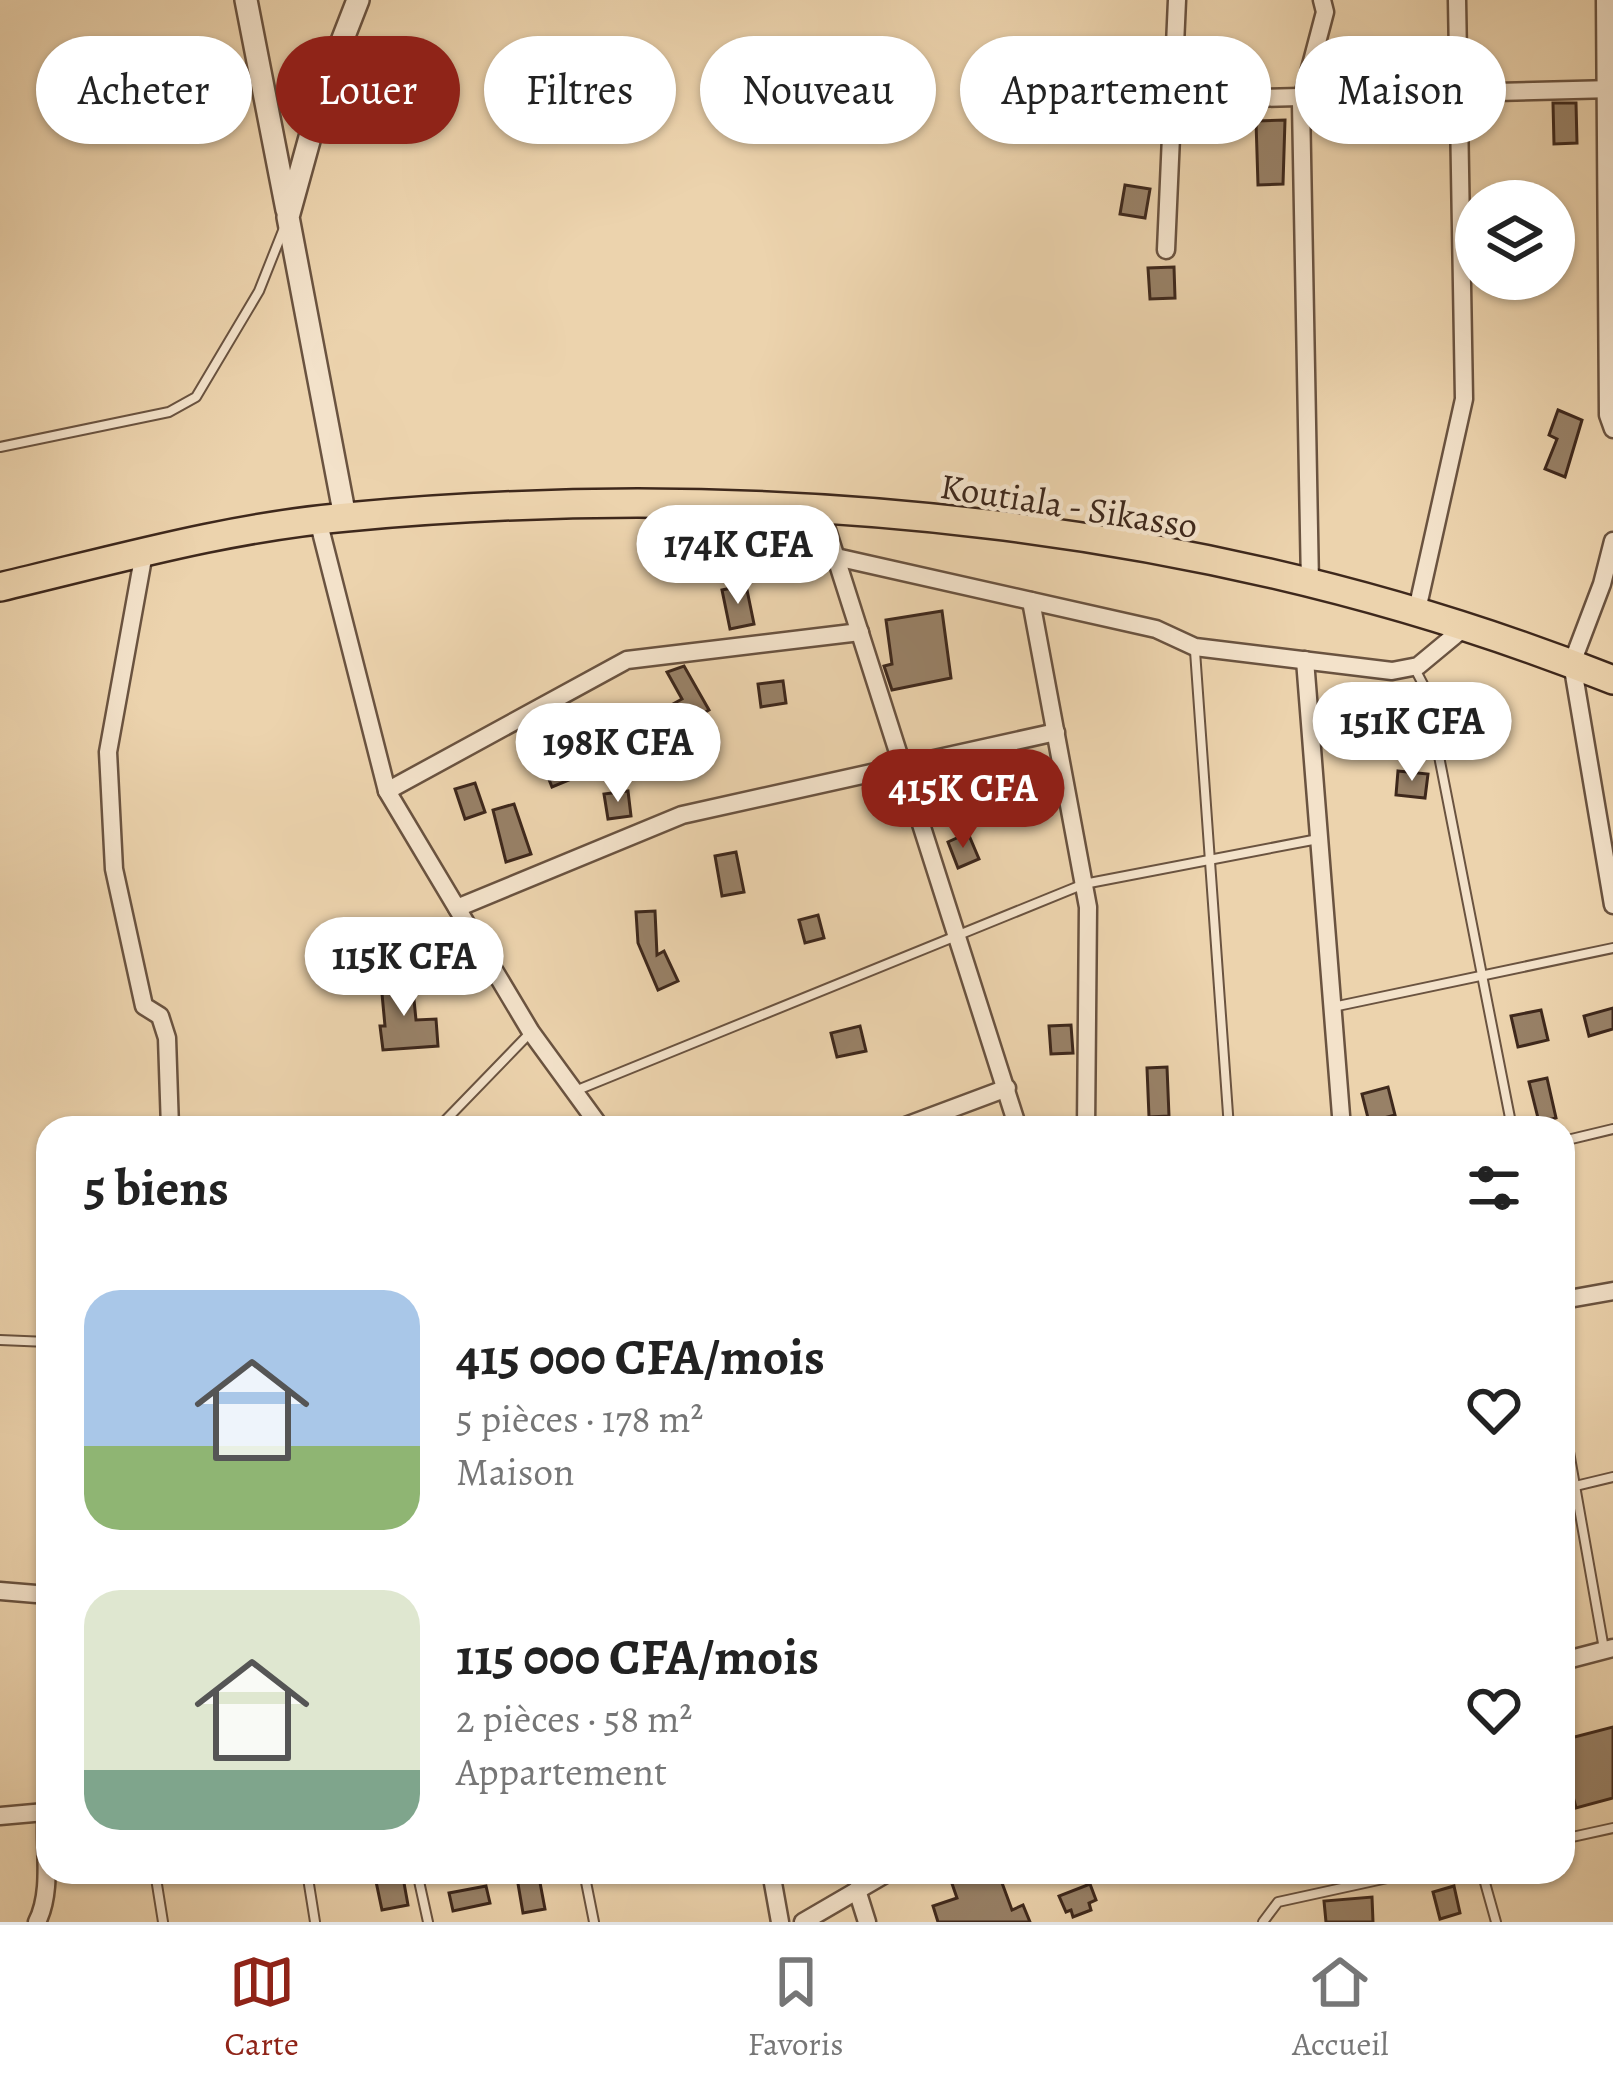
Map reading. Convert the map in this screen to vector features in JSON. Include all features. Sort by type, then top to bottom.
[{"type":"main road","name":"Koutiala - Sikasso","points":[[0,586],[226,534],[332,518],[545,505],[821,511],[1002,525],[1310,584],[1417,610],[1613,680]]},
{"type":"street","points":[[246,0],[288,217],[332,518],[386,790],[531,1032],[593,1116]]},
{"type":"street","points":[[288,217],[323,90],[358,0]]},
{"type":"street","points":[[1175,36],[1177,0]]},
{"type":"street","points":[[1318,36],[1322,0]]},
{"type":"street","points":[[1457,0],[1458,36]]},
{"type":"street","points":[[1605,0],[1610,89],[1608,415],[1613,429]]},
{"type":"street","points":[[1506,92],[1610,89]]},
{"type":"street","points":[[1166,250],[1170,144]]},
{"type":"street","points":[[1304,144],[1310,584]]},
{"type":"street","points":[[1417,610],[1464,399],[1460,144]]},
{"type":"street","points":[[821,511],[1014,1116]]},
{"type":"street","points":[[1613,541],[1572,663],[1613,905]]},
{"type":"street","points":[[144,553],[108,752],[110,799],[114,869],[143,1006],[160,1016],[166,1037],[169,1116]]},
{"type":"street","points":[[836,557],[1156,629],[1195,646],[1392,671],[1414,667],[1465,626]]},
{"type":"street","points":[[1031,601],[1088,907],[1086,1116]]},
{"type":"street","points":[[386,790],[626,660],[860,632]]},
{"type":"street","points":[[1305,660],[1341,1116]]},
{"type":"street","points":[[457,908],[682,815],[1056,732]]},
{"type":"street","points":[[932,1116],[1006,1088]]},
{"type":"street","points":[[1575,1298],[1613,1291]]},
{"type":"street","points":[[0,1591],[36,1594]]},
{"type":"street","points":[[1575,1658],[1608,1649]]},
{"type":"street","points":[[0,1816],[36,1807]]},
{"type":"street","points":[[44,1917],[45,1884]]},
{"type":"street","points":[[772,1884],[780,1922]]},
{"type":"street","points":[[803,1922],[868,1884]]},
{"type":"street","points":[[857,1890],[867,1922]]},
{"type":"lane","points":[[0,447],[170,412],[196,397],[259,291],[288,217]]},
{"type":"lane","points":[[1195,646],[1228,1116]]},
{"type":"lane","points":[[1414,667],[1426,690],[1510,1116]]},
{"type":"lane","points":[[575,1091],[1084,884],[1319,838]]},
{"type":"lane","points":[[1332,1007],[1613,948]]},
{"type":"lane","points":[[450,1116],[531,1032]]},
{"type":"lane","points":[[1575,1138],[1613,1130]]},
{"type":"lane","points":[[0,1340],[36,1342]]},
{"type":"lane","points":[[1575,1485],[1613,1477]]},
{"type":"lane","points":[[1575,1515],[1608,1649]]},
{"type":"lane","points":[[1575,1836],[1613,1828]]},
{"type":"lane","points":[[156,1884],[163,1922]]},
{"type":"lane","points":[[309,1884],[315,1922]]},
{"type":"lane","points":[[420,1884],[428,1922]]},
{"type":"lane","points":[[586,1884],[594,1922]]},
{"type":"lane","points":[[1263,1922],[1278,1902],[1360,1884]]},
{"type":"lane","points":[[1485,1884],[1496,1922]]},
{"type":"building","points":[[1553,103],[1576,103],[1577,143],[1554,144]]},
{"type":"building","points":[[1271,120],[1285,120],[1283,184],[1258,185],[1257,144],[1271,144]]},
{"type":"building","points":[[1125,185],[1150,189],[1145,218],[1120,214]]},
{"type":"building","points":[[1174,267],[1175,298],[1150,299],[1148,268]]},
{"type":"building","points":[[1558,410],[1582,420],[1565,477],[1545,469],[1557,439],[1549,435]]},
{"type":"building","points":[[746,585],[754,624],[730,629],[722,590]]},
{"type":"building","points":[[942,611],[951,678],[892,690],[884,666],[892,664],[886,620]]},
{"type":"building","points":[[684,666],[709,710],[690,721],[693,728],[677,737],[662,710],[682,699],[667,672]]},
{"type":"building","points":[[783,681],[786,703],[761,707],[758,684]]},
{"type":"building","points":[[1461,694],[1471,749],[1456,752],[1446,696]]},
{"type":"building","points":[[1362,711],[1364,740],[1337,741],[1335,713]]},
{"type":"building","points":[[554,742],[569,780],[552,787],[537,749]]},
{"type":"building","points":[[1398,771],[1428,774],[1425,798],[1396,795]]},
{"type":"building","points":[[475,783],[485,812],[465,819],[455,789]]},
{"type":"building","points":[[628,791],[631,816],[608,819],[604,794]]},
{"type":"building","points":[[514,804],[531,854],[506,862],[493,810]]},
{"type":"building","points":[[968,833],[979,859],[958,868],[948,842]]},
{"type":"building","points":[[736,852],[744,892],[722,896],[715,856]]},
{"type":"building","points":[[655,911],[657,955],[664,951],[678,981],[658,990],[638,943],[636,912]]},
{"type":"building","points":[[818,915],[824,938],[805,943],[799,920]]},
{"type":"building","points":[[412,980],[416,1020],[436,1019],[438,1046],[383,1050],[381,983]]},
{"type":"building","points":[[1613,1008],[1613,1029],[1589,1036],[1584,1016]]},
{"type":"building","points":[[1541,1010],[1548,1040],[1518,1047],[1511,1016]]},
{"type":"building","points":[[1071,1025],[1073,1053],[1051,1054],[1049,1026]]},
{"type":"building","points":[[860,1026],[866,1051],[837,1057],[831,1033]]},
{"type":"building","points":[[1167,1067],[1169,1116],[1149,1116],[1147,1068]]},
{"type":"building","points":[[1547,1078],[1556,1116],[1538,1116],[1529,1082]]},
{"type":"building","points":[[1388,1087],[1395,1115],[1368,1116],[1362,1094]]},
{"type":"building","points":[[1613,1727],[1613,1798],[1576,1808],[1575,1737]]},
{"type":"building","points":[[377,1884],[404,1884],[408,1905],[382,1910]]},
{"type":"building","points":[[518,1884],[540,1884],[545,1909],[523,1913]]},
{"type":"building","points":[[952,1884],[1002,1884],[1012,1910],[1023,1905],[1030,1922],[938,1922],[933,1906],[957,1898]]},
{"type":"building","points":[[1090,1884],[1096,1900],[1089,1903],[1091,1910],[1073,1917],[1059,1896]]},
{"type":"building","points":[[486,1886],[490,1903],[453,1911],[449,1893]]},
{"type":"building","points":[[1454,1886],[1460,1913],[1440,1919],[1433,1892]]},
{"type":"building","points":[[1372,1897],[1373,1922],[1326,1922],[1324,1901]]}]
